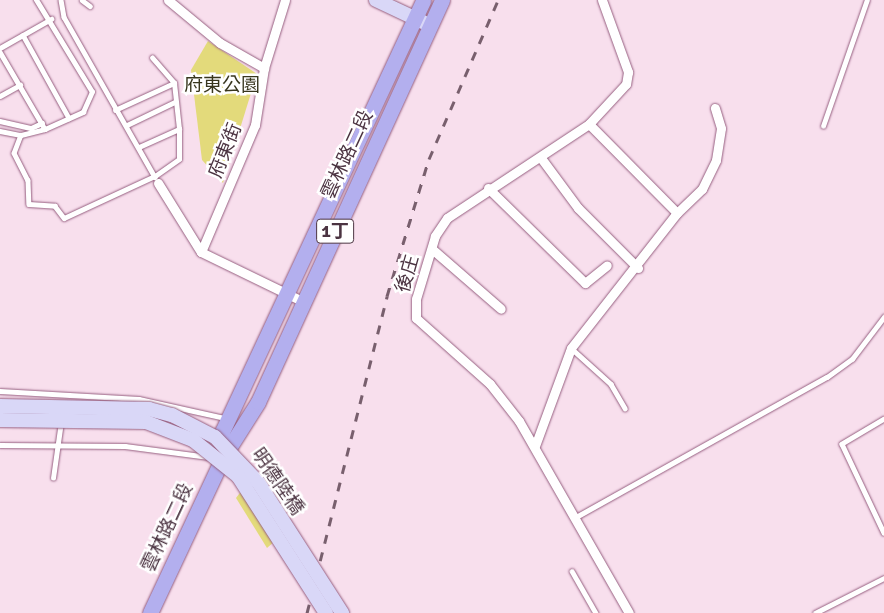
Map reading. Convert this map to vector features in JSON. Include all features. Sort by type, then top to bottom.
[{"type":"main road","points":[[376,0],[430,25]]},
{"type":"main road","name":"雲林路二段","points":[[222,459],[222,432],[288,294],[423,0]]},
{"type":"main road","name":"雲林路二段","points":[[150,613],[222,459],[258,402],[302,301],[441,0]]},
{"type":"main road","name":"明德陸橋","points":[[0,406],[149,409],[172,414],[215,437],[258,482],[342,613]]},
{"type":"main road","name":"明德陸橋","points":[[0,420],[146,422],[193,440],[238,476],[326,613]]},
{"type":"street","points":[[168,0],[220,43],[264,68]]},
{"type":"street","name":"府東街","points":[[201,252],[255,126],[264,68],[285,0]]},
{"type":"street","name":"後庄","points":[[602,0],[628,72],[626,84],[589,124],[541,158],[488,188],[447,218],[432,249],[416,299],[416,318],[490,384],[535,446],[629,613]]},
{"type":"street","points":[[535,446],[571,348],[638,268],[678,213],[702,189],[716,160],[721,128],[715,108]]},
{"type":"street","points":[[589,124],[678,213]]},
{"type":"street","points":[[541,158],[578,208],[638,268]]},
{"type":"street","points":[[156,179],[201,252],[302,301]]},
{"type":"street","points":[[488,188],[584,283],[607,265]]},
{"type":"street","points":[[432,249],[501,309]]},
{"type":"lane","points":[[0,130],[21,135],[45,129],[82,112],[92,92],[51,19],[36,0]]},
{"type":"lane","points":[[61,0],[64,18],[115,110],[127,125],[156,179]]},
{"type":"lane","points":[[82,0],[90,6]]},
{"type":"lane","points":[[823,126],[867,0]]},
{"type":"lane","points":[[45,129],[0,50],[51,19]]},
{"type":"lane","points":[[23,35],[70,118]]},
{"type":"lane","points":[[21,135],[14,153],[28,180],[29,204],[54,206],[64,218],[156,179],[179,160],[179,129],[174,83],[152,58]]},
{"type":"lane","points":[[115,110],[174,83]]},
{"type":"lane","points":[[0,96],[20,85]]},
{"type":"lane","points":[[127,125],[175,102]]},
{"type":"lane","points":[[0,122],[31,128],[42,123]]},
{"type":"lane","points":[[139,147],[179,129]]},
{"type":"lane","points":[[576,517],[827,377],[852,359],[884,317]]},
{"type":"lane","points":[[571,348],[611,384],[625,408]]},
{"type":"lane","points":[[0,391],[138,399],[229,419]]},
{"type":"lane","points":[[53,478],[65,395]]},
{"type":"lane","points":[[884,419],[842,444],[884,533]]},
{"type":"lane","points":[[0,445],[126,446],[222,459]]},
{"type":"lane","points":[[572,571],[596,613]]},
{"type":"lane","points":[[815,613],[884,578]]},
{"type":"green space","name":"府東公園","points":[[208,41],[257,74],[223,183],[202,160],[191,70]]},
{"type":"green space","points":[[255,473],[291,527],[267,548],[236,498]]},
{"type":"railway","points":[[307,613],[387,296],[429,159],[498,0]]}]
